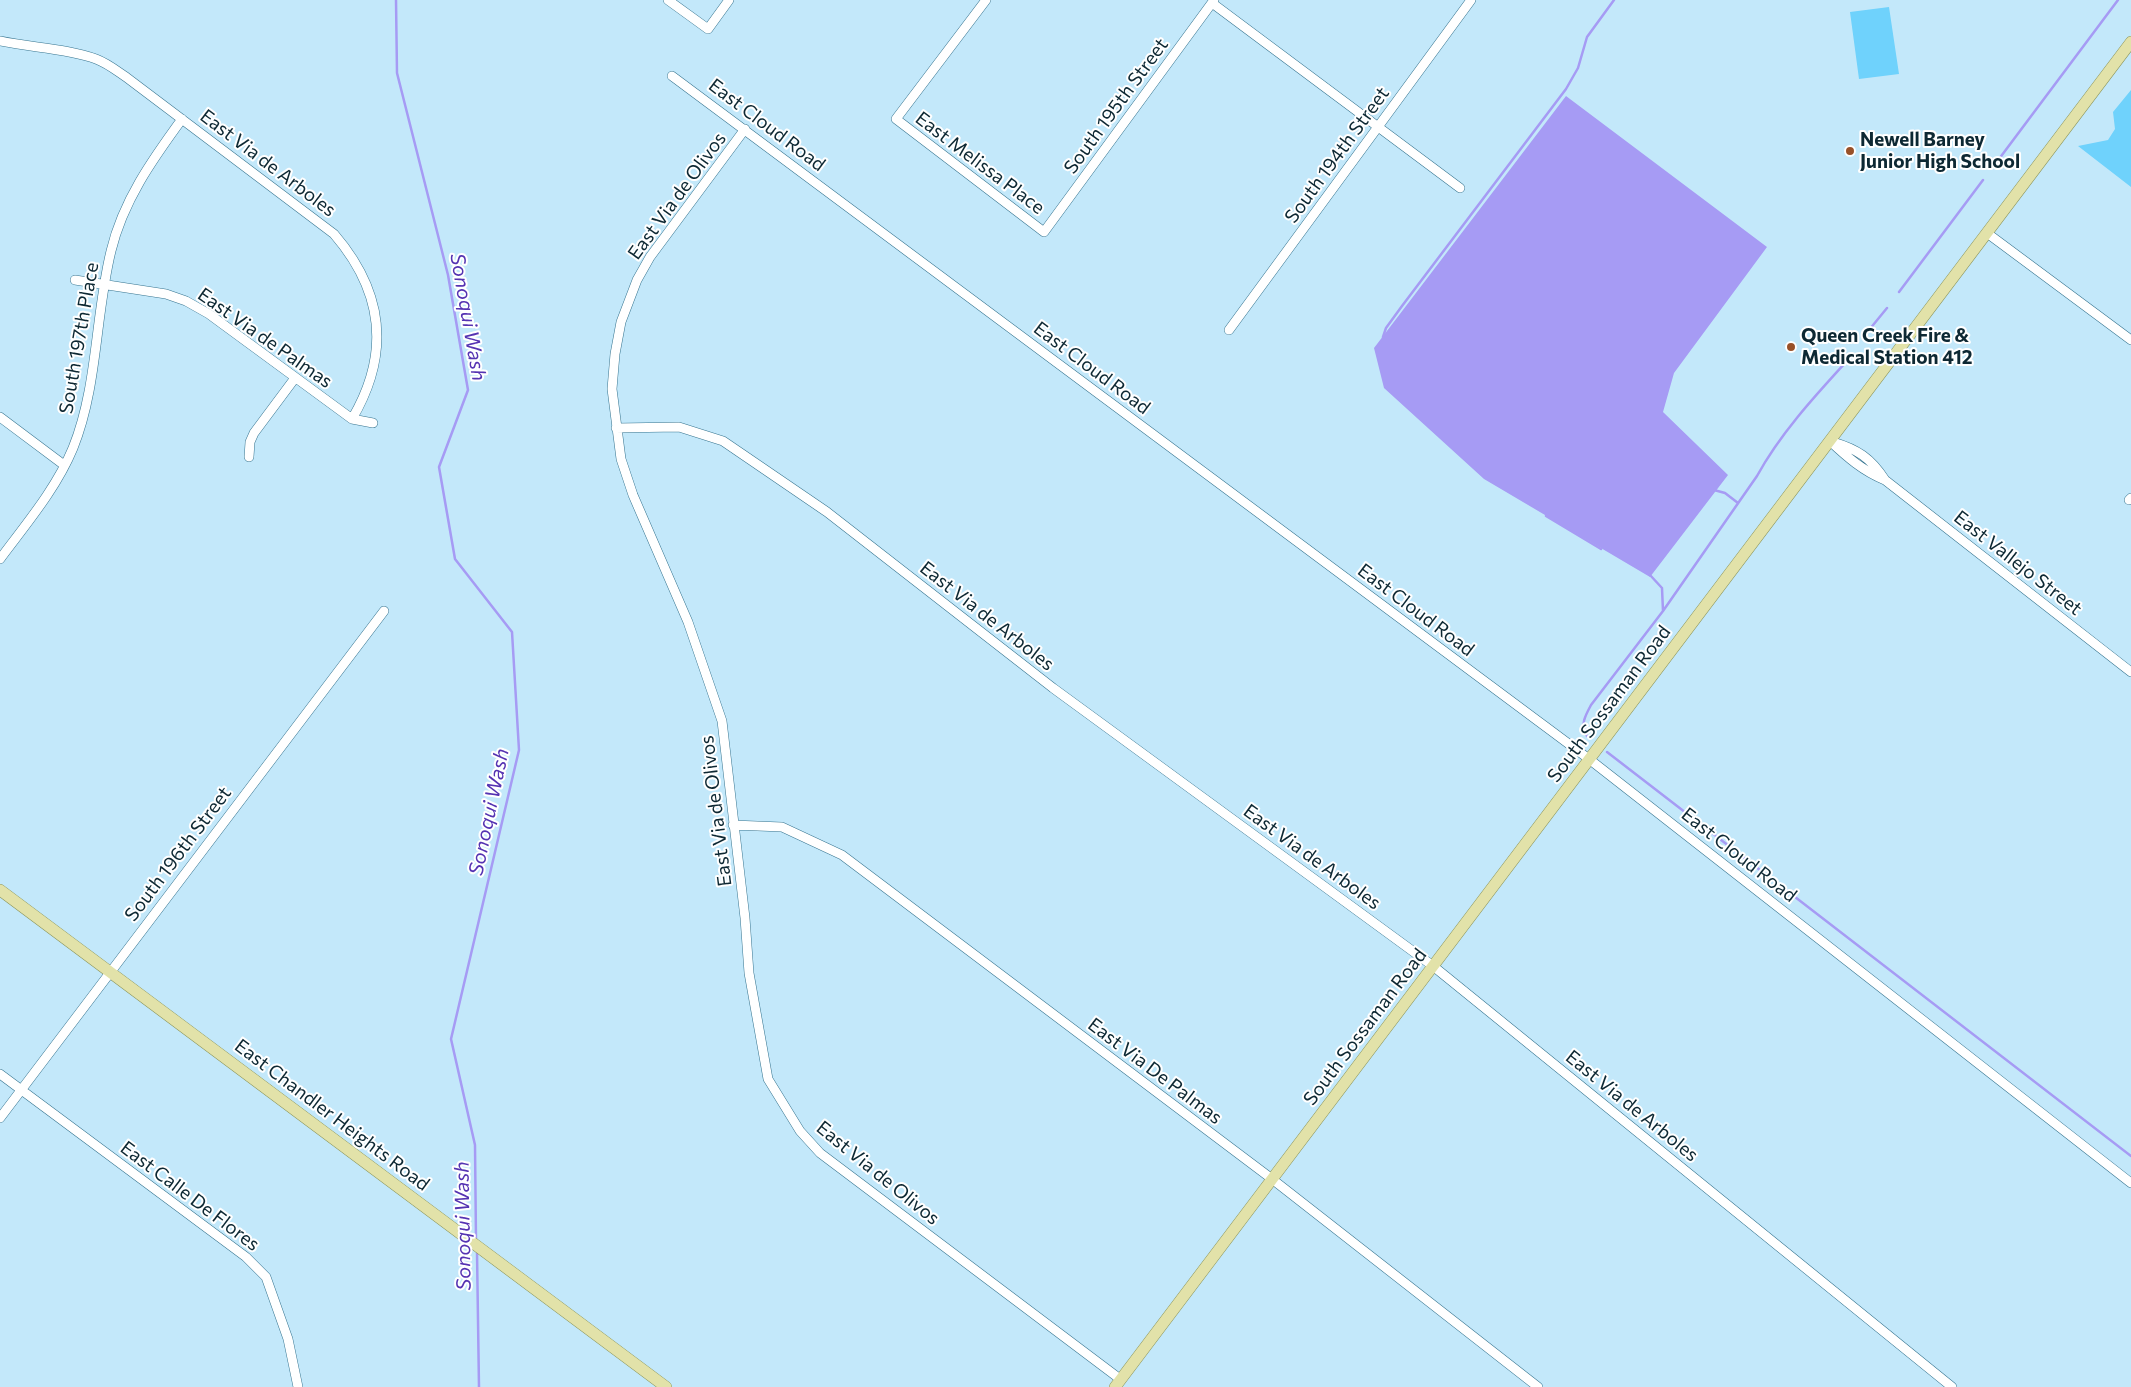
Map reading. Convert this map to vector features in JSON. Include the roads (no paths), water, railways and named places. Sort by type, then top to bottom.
[{"type":"main road","name":"South Sossaman Road","points":[[1117,1383],[2131,42]]},
{"type":"main road","name":"East Chandler Heights Road","points":[[0,890],[666,1387]]},
{"type":"street","points":[[668,0],[708,29],[729,0]]},
{"type":"street","name":"East Melissa Place","points":[[986,0],[896,119],[1044,232]]},
{"type":"street","name":"South 194th Street","points":[[1229,330],[1471,0]]},
{"type":"street","points":[[1213,2],[1460,188]]},
{"type":"street","name":"South 195th Street","points":[[1044,232],[1213,2]]},
{"type":"street","name":"East Via de Arboles","points":[[0,41],[55,49],[97,60],[126,77],[334,234],[350,252],[364,276],[376,318],[377,341],[369,386],[352,419]]},
{"type":"street","name":"East Cloud Road","points":[[672,76],[1589,759],[2131,1183]]},
{"type":"street","name":"South 197th Place","points":[[0,559],[31,519],[72,450],[84,411],[104,284],[117,229],[136,185],[182,119]]},
{"type":"street","name":"East Via de Olivos","points":[[745,129],[650,257],[637,280],[621,322],[615,354],[612,389],[621,458],[633,495],[688,622],[722,722],[745,918],[749,973],[768,1079],[800,1131],[820,1152],[1117,1383]]},
{"type":"street","points":[[1987,233],[2131,340]]},
{"type":"street","name":"East Via de Palmas","points":[[75,280],[166,294],[186,301],[209,314],[352,419],[373,423]]},
{"type":"street","points":[[249,458],[254,433],[294,378]]},
{"type":"street","points":[[0,417],[64,465]]},
{"type":"street","name":"East Via de Arboles","points":[[616,428],[679,427],[723,441],[827,512],[1053,688],[1433,966],[1952,1387]]},
{"type":"street","name":"East Vallejo Street","points":[[1830,441],[1852,447],[1876,465],[1885,480],[2131,672]]},
{"type":"street","name":"South 196th Street","points":[[0,1118],[109,971],[384,611]]},
{"type":"street","name":"East Via De Palmas","points":[[733,825],[782,827],[842,855],[1272,1179],[1538,1387]]},
{"type":"street","name":"East Calle De Flores","points":[[0,1074],[246,1257],[266,1277],[288,1339],[298,1387]]},
{"type":"waterway","name":"Sonoqui Wash","points":[[396,0],[397,73],[448,275],[468,390],[439,467],[455,559],[512,632],[519,750],[451,1039],[475,1145],[476,1241]]},
{"type":"waterway","points":[[1383,337],[1386,328],[1402,306],[1566,89],[1578,68],[1587,37],[1614,0]]},
{"type":"waterway","points":[[1996,163],[2118,0]]},
{"type":"waterway","points":[[1899,292],[1983,180]]},
{"type":"waterway","points":[[1869,330],[1887,308]]},
{"type":"waterway","points":[[1587,736],[1584,724],[1591,705],[1663,611],[1757,476],[1776,445],[1810,402],[1846,362]]},
{"type":"waterway","points":[[1714,490],[1725,493],[1738,503]]},
{"type":"waterway","points":[[1546,516],[1601,549]]},
{"type":"waterway","points":[[1650,575],[1662,588],[1663,611]]},
{"type":"waterway","points":[[1607,752],[2131,1156]]},
{"type":"waterway","name":"Sonoqui Wash","points":[[477,1252],[479,1387]]},
{"type":"place","name":"Newell Barney Junior High School","points":[[1850,151]]},
{"type":"place","name":"Queen Creek Fire & Medical Station 412","points":[[1791,347]]}]
